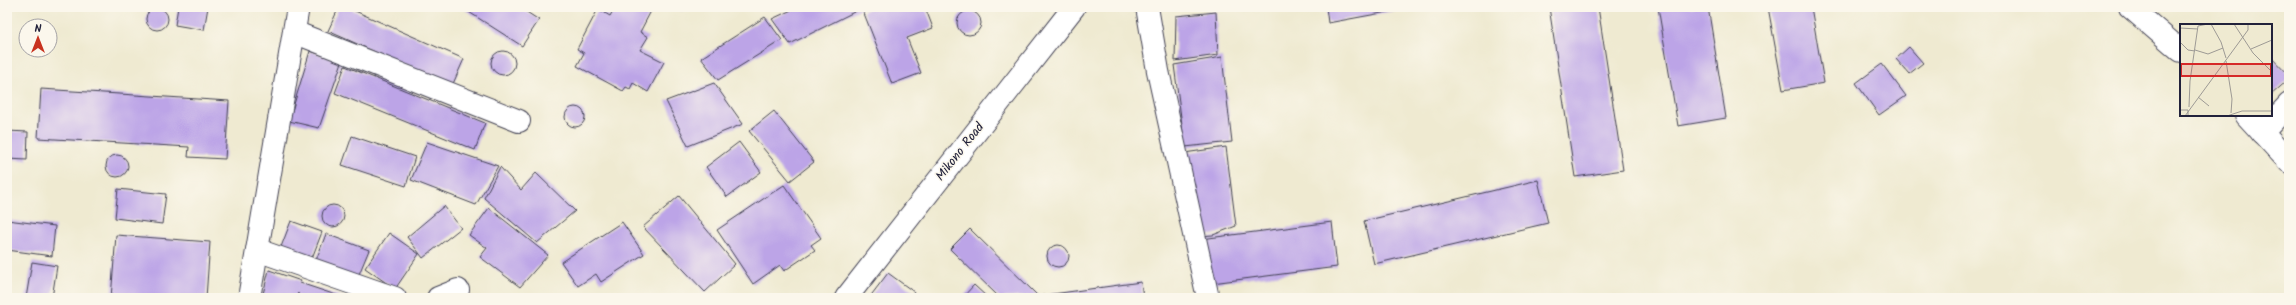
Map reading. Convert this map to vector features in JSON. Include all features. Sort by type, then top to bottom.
[{"type":"street","points":[[249,298],[298,7]]},
{"type":"street","name":"Mikono Road","points":[[846,298],[1074,7]]},
{"type":"street","points":[[1148,7],[1158,71],[1208,298]]},
{"type":"street","points":[[2130,7],[2180,50]]},
{"type":"street","points":[[294,32],[519,121]]},
{"type":"street","points":[[2262,133],[2289,104]]},
{"type":"street","points":[[2247,116],[2289,162]]},
{"type":"street","points":[[257,250],[395,298]]},
{"type":"street","points":[[438,298],[458,290]]},
{"type":"building","points":[[178,7],[208,7],[204,30],[175,25]]},
{"type":"building","points":[[339,7],[346,7],[464,59],[452,86],[328,31]]},
{"type":"building","points":[[461,7],[519,7],[539,20],[522,46]]},
{"type":"building","points":[[615,7],[644,7],[651,11],[640,32],[648,37],[640,50],[664,62],[648,92],[633,83],[630,89],[626,87],[623,91],[577,66],[584,53],[577,49],[598,9],[610,16]]},
{"type":"building","points":[[671,7],[690,7],[682,11]]},
{"type":"building","points":[[798,7],[864,7],[790,44],[772,19]]},
{"type":"building","points":[[874,7],[925,7],[933,28],[907,38],[921,73],[892,84],[863,11]]},
{"type":"building","points":[[1326,7],[1409,7],[1409,8],[1328,23]]},
{"type":"building","points":[[1549,7],[1598,7],[1623,170],[1575,177]]},
{"type":"building","points":[[1658,7],[1708,7],[1726,118],[1678,126]]},
{"type":"building","points":[[1768,7],[1811,7],[1824,83],[1783,90]]},
{"type":"building","points":[[157,8],[165,11],[168,19],[165,27],[157,30],[149,27],[146,19],[149,11]]},
{"type":"building","points":[[969,11],[977,15],[981,23],[977,31],[969,35],[961,31],[957,23],[961,15]]},
{"type":"building","points":[[1216,12],[1218,55],[1175,61],[1176,16]]},
{"type":"building","points":[[765,17],[782,40],[718,80],[701,58]]},
{"type":"building","points":[[1909,47],[1923,63],[1909,74],[1896,59]]},
{"type":"building","points":[[310,51],[342,62],[319,128],[289,121]]},
{"type":"building","points":[[503,51],[511,55],[515,63],[511,71],[503,75],[495,71],[491,63],[495,55]]},
{"type":"building","points":[[1222,57],[1232,142],[1185,147],[1174,65]]},
{"type":"building","points":[[2272,57],[2289,75],[2289,79],[2272,94]]},
{"type":"building","points":[[1882,64],[1906,96],[1879,115],[1856,83]]},
{"type":"building","points":[[345,66],[485,123],[475,150],[335,93]]},
{"type":"building","points":[[714,83],[743,124],[688,146],[666,101]]},
{"type":"building","points":[[41,89],[229,101],[225,159],[188,157],[189,147],[38,138]]},
{"type":"building","points":[[575,107],[582,110],[585,117],[582,124],[575,127],[568,124],[565,117],[568,110]]},
{"type":"building","points":[[774,111],[814,162],[790,181],[749,131]]},
{"type":"building","points":[[7,131],[28,132],[27,160],[7,159]]},
{"type":"building","points":[[352,136],[415,157],[406,186],[342,165]]},
{"type":"building","points":[[427,142],[498,166],[476,205],[411,180]]},
{"type":"building","points":[[739,142],[761,172],[727,197],[706,167]]},
{"type":"building","points":[[1226,147],[1236,226],[1213,235],[1199,236],[1184,153]]},
{"type":"building","points":[[117,155],[125,158],[128,166],[125,174],[117,177],[109,174],[106,166],[109,158]]},
{"type":"building","points":[[500,167],[521,190],[536,173],[575,211],[537,243],[484,198]]},
{"type":"building","points":[[1538,180],[1548,223],[1374,264],[1364,221]]},
{"type":"building","points":[[784,185],[821,238],[811,245],[815,250],[784,271],[780,265],[753,284],[717,230]]},
{"type":"building","points":[[118,189],[166,194],[162,224],[115,218]]},
{"type":"building","points":[[679,196],[735,264],[705,292],[643,227]]},
{"type":"building","points":[[333,205],[337,206],[343,212],[343,220],[337,226],[333,227],[329,226],[323,220],[322,216],[323,212],[329,206]]},
{"type":"building","points":[[444,206],[461,228],[423,258],[407,237]]},
{"type":"building","points":[[489,208],[548,255],[520,287],[480,257],[487,248],[469,235]]},
{"type":"building","points":[[7,220],[55,226],[52,256],[7,250]]},
{"type":"building","points":[[291,221],[322,232],[312,258],[281,247]]},
{"type":"building","points":[[622,222],[644,254],[601,282],[596,274],[578,286],[561,262]]},
{"type":"building","points":[[1332,222],[1337,267],[1212,283],[1201,239]]},
{"type":"building","points":[[970,229],[1038,296],[1000,298],[950,249]]},
{"type":"building","points":[[389,233],[419,254],[395,289],[365,268]]},
{"type":"building","points":[[326,234],[369,250],[357,279],[315,263]]},
{"type":"building","points":[[116,235],[210,242],[206,298],[111,298]]},
{"type":"building","points":[[1058,245],[1066,248],[1069,256],[1066,264],[1058,267],[1050,264],[1047,256],[1050,248]]},
{"type":"building","points":[[32,262],[57,266],[52,298],[26,298]]},
{"type":"building","points":[[269,270],[301,281],[300,283],[345,298],[298,298],[298,293],[297,298],[262,298]]},
{"type":"building","points":[[888,273],[914,292],[910,298],[869,298]]},
{"type":"building","points":[[1141,282],[1143,298],[1038,296]]},
{"type":"building","points":[[974,285],[988,298],[962,298]]}]
